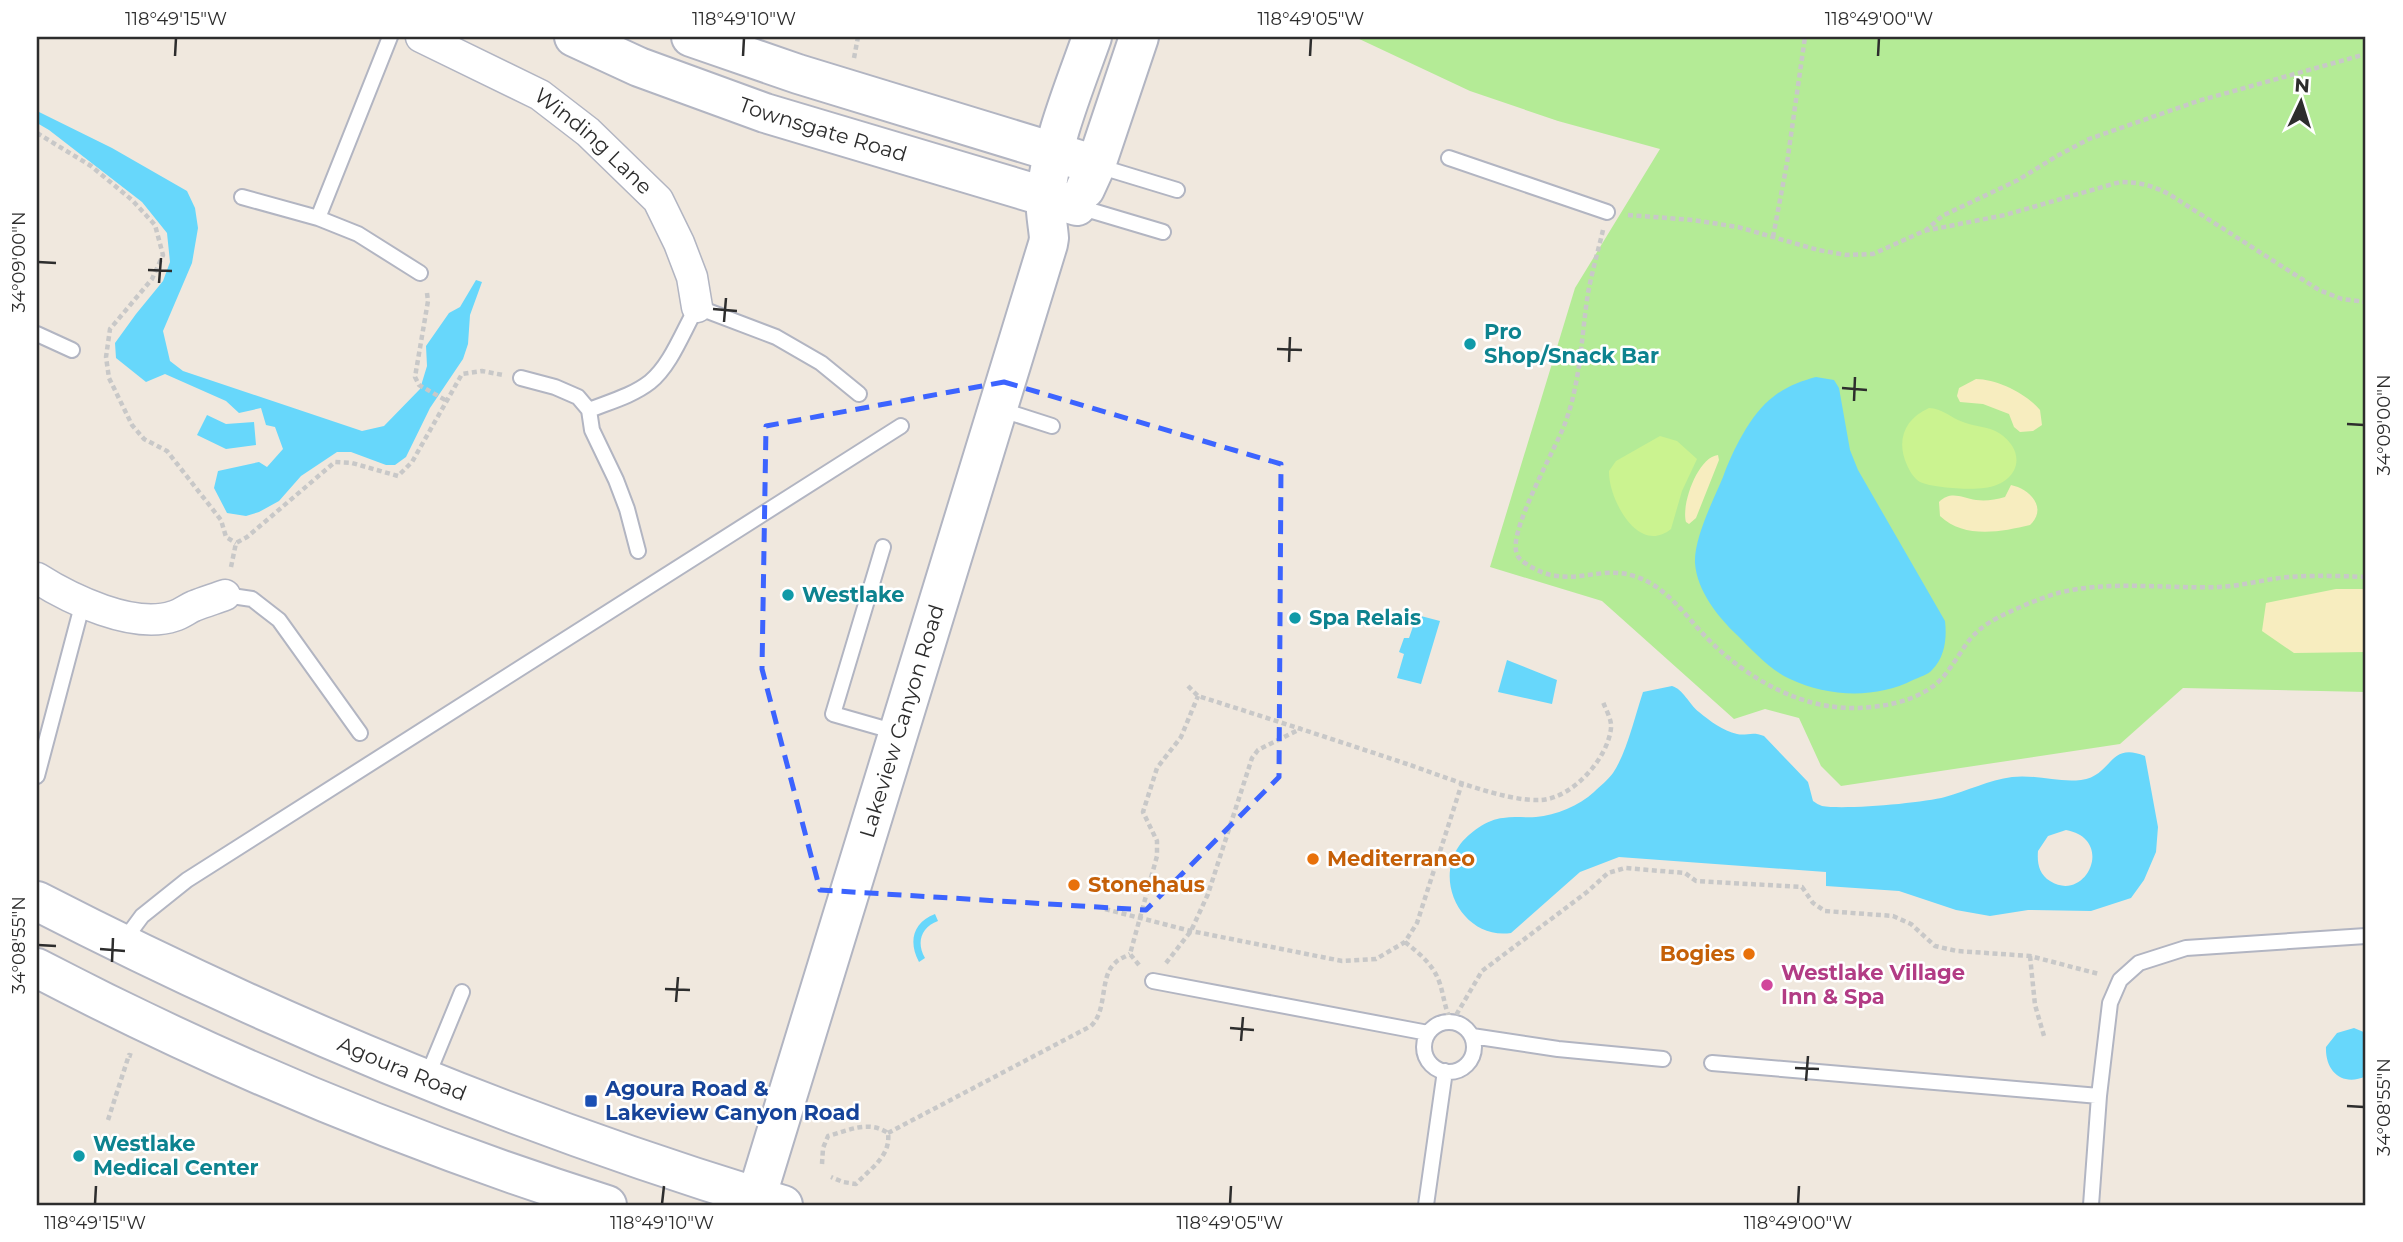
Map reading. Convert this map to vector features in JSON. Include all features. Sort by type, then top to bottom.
[{"type":"street","name":"Winding Lane","points":[[421,37],[540,95],[588,132],[658,200],[680,243],[692,277],[697,307]]},
{"type":"street","name":"Townsgate Road","points":[[574,37],[639,67],[765,113],[1061,201]]},
{"type":"street","points":[[691,37],[798,74],[1096,165]]},
{"type":"street","name":"Lakeview Canyon Road","points":[[764,1202],[898,732],[1061,201],[1054,152],[1092,37]]},
{"type":"street","points":[[1061,201],[1096,165],[1139,37]]},
{"type":"street","points":[[37,578],[83,602],[120,615],[147,619],[173,617],[225,595]]},
{"type":"street","name":"Agoura Road","points":[[37,901],[231,996],[426,1078],[567,1133],[764,1202]]},
{"type":"street","points":[[37,968],[225,1060],[445,1150],[607,1205]]},
{"type":"lane","points":[[317,218],[390,37]]},
{"type":"lane","points":[[1449,158],[1607,212]]},
{"type":"lane","points":[[1096,165],[1177,190]]},
{"type":"lane","points":[[242,197],[317,218],[358,234],[420,273]]},
{"type":"lane","points":[[1061,201],[1163,232]]},
{"type":"lane","points":[[589,410],[631,394],[651,382],[666,363],[697,307],[776,337],[821,363],[859,394]]},
{"type":"lane","points":[[37,334],[72,350]]},
{"type":"lane","points":[[521,379],[555,387],[578,397],[589,410],[592,430],[616,480],[638,551]]},
{"type":"lane","points":[[997,409],[1052,426]]},
{"type":"lane","points":[[121,944],[142,916],[187,880],[901,426]]},
{"type":"lane","points":[[883,547],[833,714],[898,732]]},
{"type":"lane","points":[[225,595],[252,599],[279,620],[360,733]]},
{"type":"lane","points":[[37,776],[83,602]]},
{"type":"lane","points":[[2091,1205],[2099,1096],[2110,1003],[2120,980],[2139,963],[2186,948],[2366,936]]},
{"type":"lane","points":[[1153,981],[1429,1033]]},
{"type":"lane","points":[[426,1078],[462,992]]},
{"type":"lane","points":[[1452,1022],[1460,1024],[1472,1036],[1474,1043],[1471,1058],[1460,1069],[1445,1071],[1437,1069],[1426,1057],[1425,1040],[1438,1024],[1452,1022]]},
{"type":"lane","points":[[1472,1036],[1558,1049],[1663,1059]]},
{"type":"lane","points":[[1712,1063],[2099,1096]]},
{"type":"lane","points":[[1426,1205],[1445,1071]]},
{"type":"path","points":[[854,59],[858,37]]},
{"type":"path","points":[[1773,237],[1787,163],[1805,37]]},
{"type":"path","points":[[1924,231],[1942,216],[2018,180],[2089,139],[2208,98],[2366,54]]},
{"type":"path","points":[[37,133],[91,166],[132,200],[155,225],[163,255],[152,279],[110,329],[106,357],[109,378],[132,425],[144,439],[167,451],[221,520],[226,537],[236,543]]},
{"type":"path","points":[[2366,302],[2342,299],[2319,290],[2172,196],[2156,187],[2138,182],[2120,182],[2005,215],[1924,231],[1873,254],[1846,255],[1818,250],[1738,227],[1607,212],[1589,291],[1575,389],[1564,426],[1528,503],[1516,542],[1516,552],[1520,560],[1549,575],[1569,578],[1616,573],[1632,575],[1649,582],[1663,591],[1726,656],[1754,677],[1801,699],[1831,707],[1864,707],[1902,700],[1929,689],[1939,681],[1975,631],[2001,616],[2060,593],[2096,587],[2222,587],[2290,577],[2366,577]]},
{"type":"path","points":[[420,273],[428,301],[415,377],[419,385],[447,401]]},
{"type":"path","points":[[225,595],[236,543],[247,537],[335,462],[352,463],[398,475],[412,462],[462,374],[482,371],[521,379]]},
{"type":"path","points":[[1188,686],[1198,696],[1462,783],[1522,799],[1544,800],[1574,787],[1595,765],[1605,749],[1611,725],[1603,702]]},
{"type":"path","points":[[888,1133],[1091,1026],[1098,1019],[1106,981],[1113,964],[1130,954],[1157,856],[1157,841],[1143,812],[1157,768],[1181,737],[1198,696]]},
{"type":"path","points":[[1130,954],[1153,981],[1191,931],[1209,894],[1252,758],[1258,750],[1302,729]]},
{"type":"path","points":[[1105,909],[1191,931],[1342,961],[1376,959],[1405,942],[1417,923],[1462,783]]},
{"type":"path","points":[[1452,1022],[1482,971],[1587,892],[1608,873],[1625,868],[1685,873],[1696,881],[1802,887],[1813,903],[1825,911],[1893,916],[1910,924],[1935,946],[1957,951],[2030,956],[2120,980]]},
{"type":"path","points":[[1405,942],[1424,957],[1434,972],[1444,1006],[1452,1022]]},
{"type":"path","points":[[2030,956],[2035,1005],[2044,1036]]},
{"type":"path","points":[[108,1120],[129,1055],[140,1060]]},
{"type":"path","points":[[822,1164],[823,1148],[828,1136],[867,1126],[878,1126],[888,1133],[886,1154],[856,1184],[831,1177]]},
{"type":"highlighted area","points":[[1004,382],[1281,464],[1279,777],[1146,910],[820,890],[762,669],[766,426]]},
{"type":"green space","points":[[1355,37],[2366,37],[2366,692],[2183,688],[2120,744],[1841,786],[1821,766],[1799,718],[1765,709],[1734,719],[1602,601],[1490,567],[1575,288],[1660,149],[1558,121],[1470,91]]},
{"type":"green space","points":[[1929,408],[1967,424],[1999,433],[2014,449],[2016,458],[2012,474],[1996,485],[1978,489],[1942,487],[1920,482],[1912,475],[1907,465],[1902,448],[1903,439],[1904,432],[1913,418]]},
{"type":"green space","points":[[1660,436],[1677,441],[1697,459],[1682,491],[1671,529],[1659,535],[1647,535],[1637,530],[1619,508],[1609,471],[1616,461]]},
{"type":"sand","points":[[1976,379],[2002,385],[2020,393],[2040,410],[2042,425],[2033,431],[2020,432],[2014,427],[2009,414],[1983,404],[1960,402],[1957,396],[1959,388]]},
{"type":"sand","points":[[1718,455],[1719,460],[1696,518],[1689,524],[1685,514],[1693,482],[1704,464]]},
{"type":"sand","points":[[2011,485],[2030,495],[2037,506],[2035,519],[2030,525],[2007,530],[1971,531],[1940,516],[1939,502],[1943,498],[1957,496],[1994,500],[2005,497]]},
{"type":"sand","points":[[2336,589],[2366,589],[2366,652],[2294,653],[2262,631],[2266,603]]},
{"type":"water","points":[[37,111],[112,148],[187,191],[195,208],[198,228],[192,263],[163,331],[170,361],[183,371],[362,431],[384,426],[420,389],[427,366],[426,346],[449,313],[460,307],[476,280],[482,282],[470,315],[468,344],[463,359],[430,408],[406,457],[395,465],[386,465],[351,452],[337,452],[301,476],[279,501],[246,516],[227,513],[214,488],[218,471],[259,462],[267,467],[283,449],[275,427],[266,425],[261,408],[239,413],[226,401],[165,374],[146,382],[116,358],[115,343],[163,281],[170,262],[167,233],[142,202],[37,123]]},
{"type":"water","points":[[1816,377],[1834,380],[1839,388],[1850,450],[1858,470],[1945,621],[1944,647],[1932,670],[1926,675],[1884,690],[1868,693],[1836,692],[1805,685],[1782,675],[1723,620],[1704,593],[1697,573],[1695,563],[1701,531],[1743,434],[1757,413],[1773,397],[1793,385]]},
{"type":"water","points":[[207,415],[226,424],[254,422],[256,445],[226,449],[197,435]]},
{"type":"water","points":[[1417,615],[1440,621],[1421,684],[1397,678],[1404,654],[1399,652],[1404,638],[1409,638]]},
{"type":"water","points":[[1507,660],[1557,680],[1552,704],[1498,692]]},
{"type":"water","points":[[1672,686],[1699,712],[1722,728],[1737,734],[1764,736],[1808,782],[1813,801],[1822,806],[1902,804],[1953,795],[2012,777],[2081,780],[2099,772],[2124,753],[2145,756],[2158,827],[2156,852],[2144,880],[2131,898],[2091,911],[2028,910],[1990,916],[1956,910],[1899,891],[1826,886],[1826,872],[1619,857],[1580,872],[1511,933],[1494,933],[1467,919],[1452,892],[1450,877],[1452,861],[1459,846],[1473,832],[1491,821],[1507,817],[1551,814],[1574,806],[1588,797],[1609,778],[1618,764],[1643,692]],"holes":[[[2066,830],[2081,836],[2090,845],[2092,856],[2090,868],[2084,877],[2075,884],[2063,886],[2046,878],[2041,872],[2038,851],[2048,836]]]},
{"type":"water","points":[[935,914],[938,921],[928,927],[922,936],[921,947],[925,958],[919,962],[913,940],[917,927]]},
{"type":"water","points":[[2354,1028],[2366,1033],[2366,1076],[2350,1080],[2332,1070],[2326,1056],[2326,1047],[2337,1033]]},
{"type":"place","name":"Pro Shop/Snack Bar","points":[[1470,344]]},
{"type":"place","name":"Westlake","points":[[788,595]]},
{"type":"place","name":"Spa Relais","points":[[1295,618]]},
{"type":"place","name":"Mediterraneo","points":[[1313,859]]},
{"type":"place","name":"Stonehaus","points":[[1074,885]]},
{"type":"place","name":"Bogies","points":[[1749,954]]},
{"type":"place","name":"Westlake Village Inn & Spa","points":[[1767,985]]},
{"type":"place","name":"Agoura Road & Lakeview Canyon Road","points":[[591,1101]]},
{"type":"place","name":"Westlake Medical Center","points":[[79,1156]]}]
